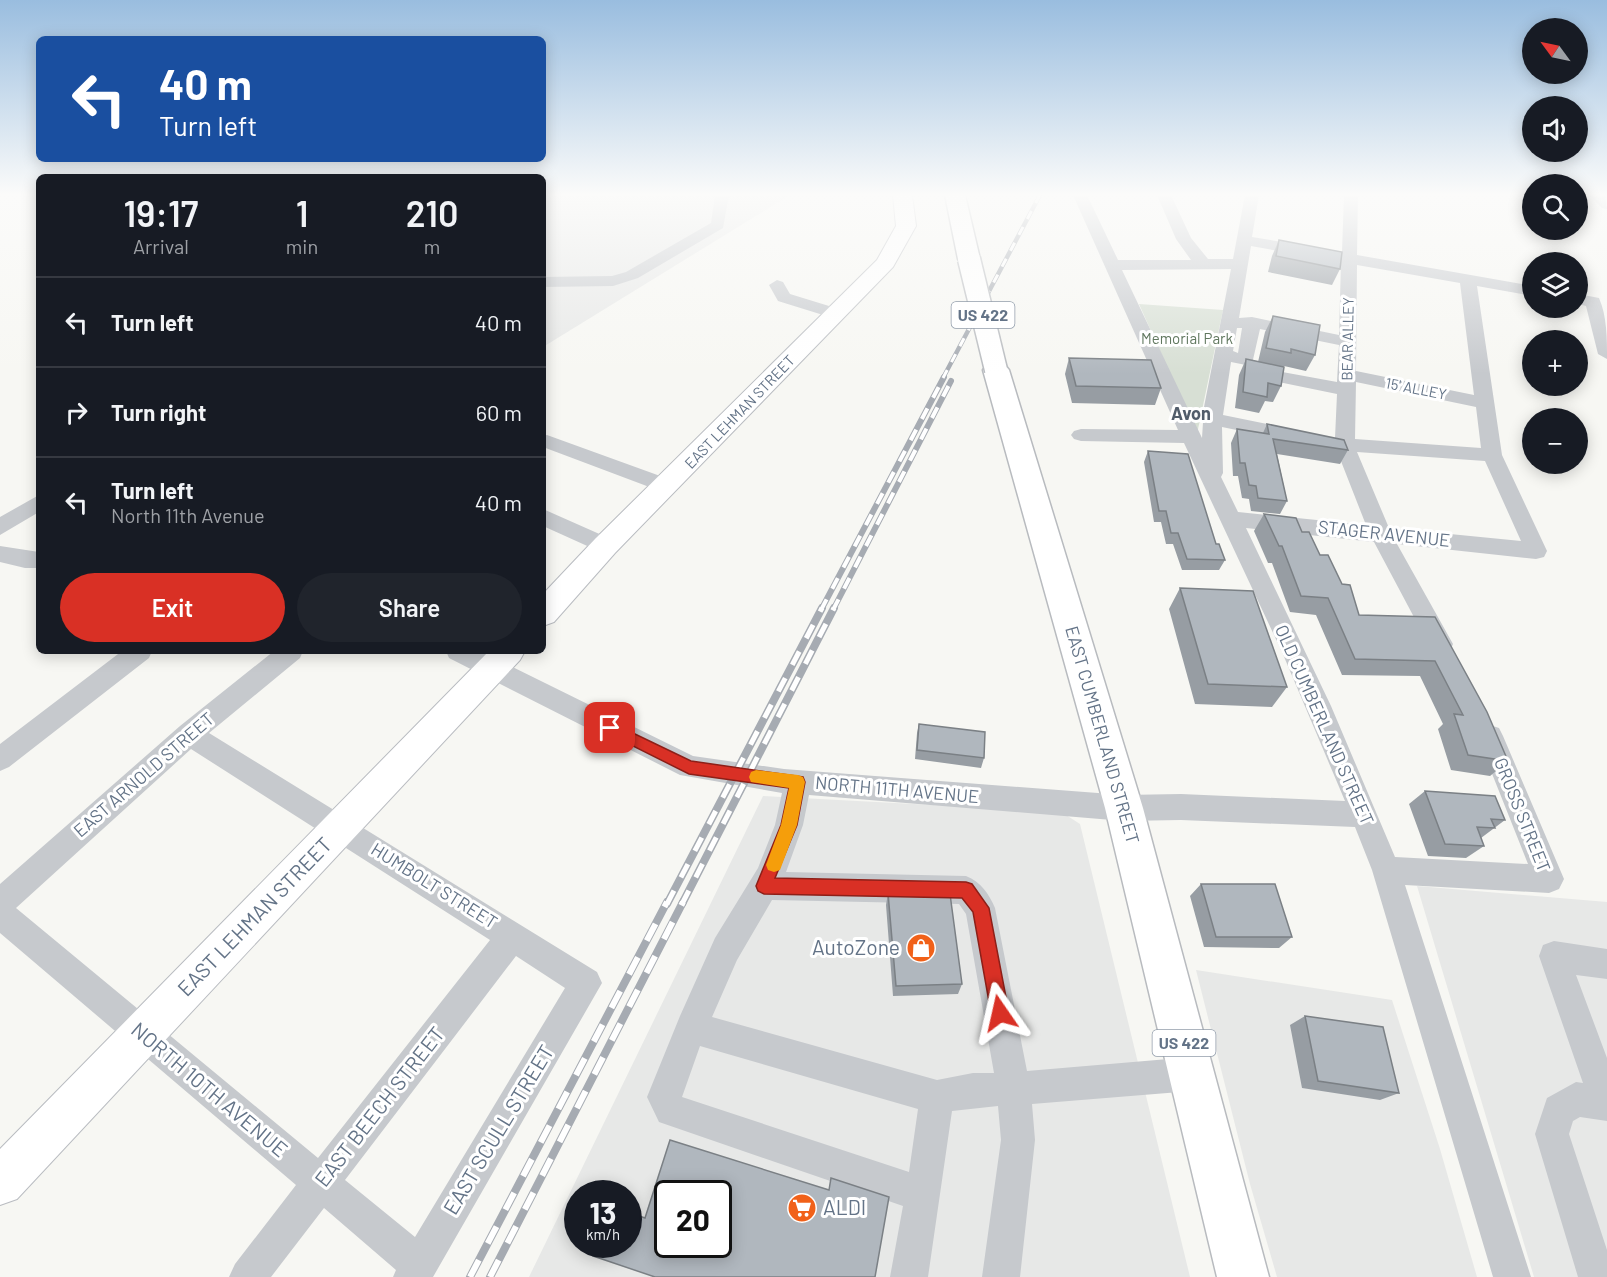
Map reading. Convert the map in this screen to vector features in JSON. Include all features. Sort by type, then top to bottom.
[{"type":"highway","name":"EAST CUMBERLAND STREET","points":[[968,255],[996,370],[1124,808],[1243,1277]]},
{"type":"main road","name":"EAST LEHMAN STREET","points":[[546,611],[605,546],[668,486],[886,263],[891,255]]},
{"type":"main road","name":"EAST LEHMAN STREET","points":[[0,1182],[500,660]]},
{"type":"street","points":[[546,282],[613,281],[632,275],[667,255]]},
{"type":"street","name":"OLD CUMBERLAND STREET","points":[[1107,255],[1191,437],[1232,519],[1365,815],[1386,870],[1512,1277]]},
{"type":"street","points":[[1196,255],[1202,263]]},
{"type":"street","points":[[1214,484],[1211,464],[1213,419],[1243,255]]},
{"type":"street","points":[[1329,255],[1522,289]]},
{"type":"street","name":"BEAR ALLEY","points":[[1345,446],[1349,255]]},
{"type":"street","points":[[1112,265],[1241,264]]},
{"type":"street","points":[[1213,419],[1345,446],[1492,455],[1468,280]]},
{"type":"street","points":[[777,285],[784,297],[836,314]]},
{"type":"street","points":[[1588,305],[1607,354]]},
{"type":"street","points":[[1231,323],[1252,322],[1348,342]]},
{"type":"street","points":[[1225,355],[1246,360],[1252,322]]},
{"type":"street","name":"15' ALLEY","points":[[1246,360],[1246,370],[1486,404]]},
{"type":"street","points":[[1081,435],[1191,437]]},
{"type":"street","points":[[547,441],[668,486]]},
{"type":"street","points":[[1345,446],[1380,533],[1451,663]]},
{"type":"street","name":"STAGER AVENUE","points":[[1232,519],[1536,551],[1492,455]]},
{"type":"street","points":[[0,527],[36,504]]},
{"type":"street","points":[[546,518],[605,546]]},
{"type":"street","points":[[0,554],[25,560],[36,560]]},
{"type":"street","points":[[0,759],[134,654]]},
{"type":"street","name":"EAST ARNOLD STREET","points":[[0,903],[189,734],[287,654]]},
{"type":"street","name":"NORTH 11TH AVENUE","points":[[472,654],[500,660],[689,767],[798,782],[1124,808],[1181,807],[1365,815]]},
{"type":"street","name":"GROSS STREET","points":[[1386,870],[1549,879],[1479,713]]},
{"type":"street","name":"HUMBOLT STREET","points":[[189,734],[586,983]]},
{"type":"street","points":[[798,782],[789,825],[764,886],[726,949],[664,1097],[671,1110],[922,1195]]},
{"type":"street","points":[[764,886],[966,890],[980,908],[1014,1089],[1018,1140],[1001,1277]]},
{"type":"street","name":"NORTH 10TH AVENUE","points":[[0,914],[321,1184],[415,1271]]},
{"type":"street","name":"EAST BEECH STREET","points":[[248,1277],[512,936]]},
{"type":"street","points":[[1597,1277],[1552,1134],[1558,1110],[1576,1099],[1607,1104],[1554,956],[1607,964]]},
{"type":"street","name":"EAST SCULL STREET","points":[[415,1271],[586,983]]},
{"type":"street","points":[[691,1028],[937,1097],[973,1090],[1014,1089],[1192,1074]]},
{"type":"street","points":[[909,1277],[937,1097]]},
{"type":"shaded area","points":[[546,255],[693,255],[546,345]]},
{"type":"shaded area","points":[[763,796],[1044,811],[1063,813],[1080,824],[1190,1277],[529,1277],[564,1205],[564,1258],[642,1258],[642,1180],[576,1180]]},
{"type":"shaded area","points":[[1417,886],[1607,902],[1607,1277],[1534,1277]]},
{"type":"shaded area","points":[[1196,970],[1392,1000],[1440,1149],[1477,1277],[1277,1277],[1250,1184]]},
{"type":"green space","name":"Memorial Park","points":[[1139,304],[1223,310],[1197,434]]},
{"type":"building","points":[[1276,255],[1342,255],[1340,269]]},
{"type":"building","points":[[1273,316],[1320,325],[1315,355],[1291,349],[1291,353],[1266,348]]},
{"type":"building","points":[[1069,358],[1151,360],[1161,388],[1076,386]]},
{"type":"building","points":[[1246,359],[1284,367],[1281,386],[1268,383],[1267,397],[1243,392]]},
{"type":"building","points":[[1267,424],[1344,440],[1348,450],[1273,439],[1287,501],[1258,498],[1256,486],[1249,485],[1245,463],[1240,463],[1237,429],[1269,434]]},
{"type":"building","points":[[1148,451],[1188,454],[1216,544],[1219,544],[1225,560],[1187,559],[1178,533],[1171,533],[1166,511],[1159,511]]},
{"type":"building","points":[[1264,514],[1296,518],[1302,532],[1309,532],[1320,555],[1328,555],[1342,584],[1350,585],[1359,615],[1435,617],[1487,712],[1508,761],[1468,755],[1454,714],[1463,715],[1435,661],[1355,659],[1328,598],[1301,596],[1282,546],[1279,546]]},
{"type":"building","points":[[1180,588],[1253,591],[1287,687],[1208,684]]},
{"type":"building","points":[[919,724],[985,732],[984,758],[917,750]]},
{"type":"building","points":[[1425,791],[1495,796],[1505,820],[1491,819],[1495,828],[1477,827],[1484,846],[1445,844]]},
{"type":"building","points":[[1201,884],[1275,884],[1292,937],[1216,937]]},
{"type":"building","name":"AutoZone","points":[[888,893],[950,894],[962,984],[896,986]]},
{"type":"building","points":[[1305,1016],[1383,1027],[1399,1093],[1318,1081]]},
{"type":"building","name":"ALDI","points":[[670,1140],[829,1190],[831,1178],[889,1197],[875,1277],[655,1277],[599,1258],[642,1258],[642,1217],[645,1218],[654,1190],[654,1258],[732,1258],[732,1180],[657,1180]]},
{"type":"railway","points":[[943,378],[1008,255]]},
{"type":"railway","points":[[821,610],[944,377]]},
{"type":"railway","points":[[833,610],[951,381]]},
{"type":"railway","points":[[667,904],[822,608]]},
{"type":"railway","points":[[682,904],[834,608]]},
{"type":"railway","points":[[470,1277],[667,902]]},
{"type":"railway","points":[[490,1277],[683,902]]},
{"type":"slow traffic","points":[[756,777],[798,782],[789,825],[774,865]]},
{"type":"place","name":"AutoZone","points":[[921,948]]},
{"type":"place","name":"ALDI","points":[[802,1208]]},
{"type":"district","name":"Avon","points":[[1191,414]]},
{"type":"route","points":[[610,728],[689,767],[798,782],[789,825],[764,886],[966,890],[980,908],[1000,1013]]}]
